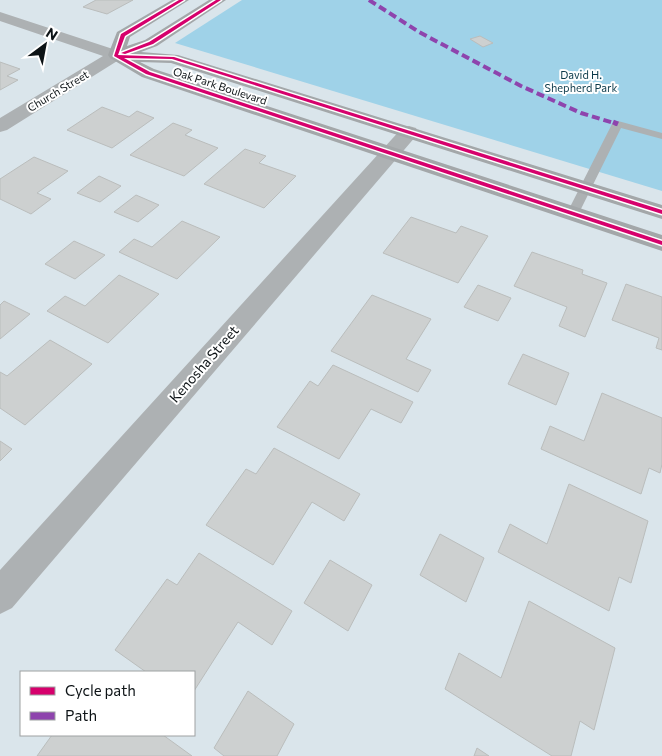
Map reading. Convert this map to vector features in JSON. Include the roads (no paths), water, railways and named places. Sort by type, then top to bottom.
[{"type":"street","points":[[0,16],[116,55],[123,35],[182,0]]},
{"type":"street","name":"Church Street","points":[[0,126],[116,55],[151,43],[219,0]]},
{"type":"street","name":"Oak Park Boulevard","points":[[116,55],[172,58],[662,212]]},
{"type":"street","name":"Oak Park Boulevard","points":[[116,55],[148,73],[662,243]]},
{"type":"street","name":"Kenosha Street","points":[[0,596],[409,132]]},
{"type":"lane","points":[[573,213],[618,124],[662,136]]},
{"type":"park label","name":"David H. Shepherd Park","points":[[581,81]]}]
